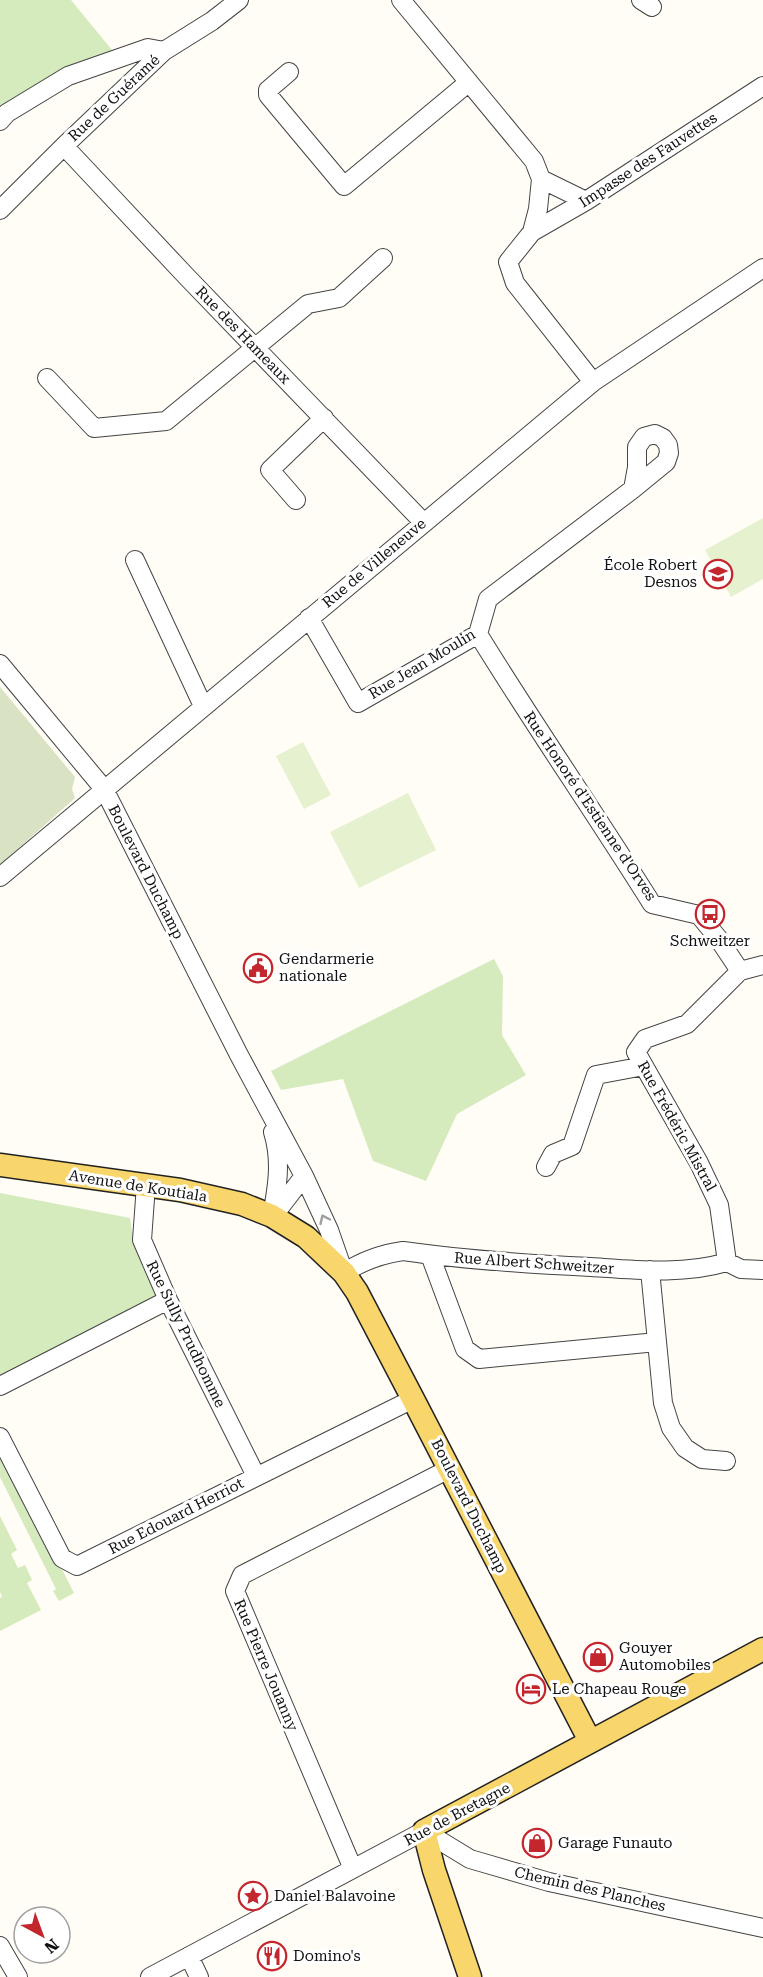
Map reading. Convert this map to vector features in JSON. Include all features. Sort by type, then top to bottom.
[{"type":"main road","name":"Avenue de Koutiala","points":[[0,1165],[180,1190],[242,1204],[272,1216]]},
{"type":"main road","name":"Boulevard Duchamp","points":[[272,1216],[306,1237],[344,1274],[357,1292],[590,1741]]},
{"type":"main road","name":"Rue de Bretagne","points":[[424,1832],[763,1649]]},
{"type":"main road","points":[[424,1832],[470,1977]]},
{"type":"street","name":"Rue de Guéramé","points":[[0,210],[165,51],[212,21],[239,0]]},
{"type":"street","points":[[401,0],[534,161],[541,179],[538,210],[532,232],[508,262],[515,283],[593,382]]},
{"type":"street","points":[[0,121],[7,112],[68,76],[148,48],[165,51]]},
{"type":"street","points":[[289,72],[268,90],[268,95],[344,186],[469,82]]},
{"type":"street","name":"Impasse des Fauvettes","points":[[532,232],[586,201],[763,86]]},
{"type":"street","name":"Rue des Hameaux","points":[[64,146],[424,523]]},
{"type":"street","points":[[541,179],[586,201]]},
{"type":"street","points":[[47,378],[94,428],[166,421],[308,304],[339,298],[383,258]]},
{"type":"street","name":"Rue de Villeneuve","points":[[0,877],[593,382],[763,268]]},
{"type":"street","points":[[296,500],[270,470],[324,418]]},
{"type":"street","name":"Rue Jean Moulin","points":[[309,618],[358,703],[478,634],[488,599],[607,506],[633,489]]},
{"type":"street","points":[[135,560],[204,706]]},
{"type":"street","name":"Rue Honoré d'Estienne d'Orves","points":[[478,634],[652,904],[699,915],[740,971]]},
{"type":"street","name":"Boulevard Duchamp","points":[[0,664],[104,789],[304,1176],[329,1230],[344,1274]]},
{"type":"street","points":[[740,971],[763,965]]},
{"type":"street","name":"Rue Frédéric Mistral","points":[[727,1262],[719,1205],[699,1163],[636,1052],[645,1039],[687,1024],[740,971]]},
{"type":"street","points":[[546,1167],[553,1155],[572,1146],[596,1075],[644,1066]]},
{"type":"street","name":"Boulevard Duchamp","points":[[263,1100],[279,1158],[272,1216]]},
{"type":"street","points":[[272,1216],[304,1176]]},
{"type":"street","name":"Rue Sully Prudhomme","points":[[146,1185],[142,1240],[168,1300],[256,1476]]},
{"type":"street","name":"Rue Albert Schweitzer","points":[[344,1274],[357,1265],[388,1253],[403,1251],[513,1263],[650,1270],[706,1268],[727,1262]]},
{"type":"street","points":[[430,1255],[465,1349],[479,1359],[657,1342]]},
{"type":"street","points":[[727,1262],[741,1269],[763,1270]]},
{"type":"street","points":[[650,1270],[663,1403],[671,1428],[685,1448],[702,1459],[726,1461]]},
{"type":"street","points":[[0,1386],[168,1300]]},
{"type":"street","name":"Rue Edouard Herriot","points":[[0,1437],[62,1558],[77,1566],[413,1399]]},
{"type":"street","name":"Rue Pierre Jouanny","points":[[353,1869],[235,1591],[242,1575],[449,1469]]},
{"type":"street","name":"Rue de Bretagne","points":[[150,1977],[424,1832]]},
{"type":"street","name":"Chemin des Planches","points":[[424,1832],[470,1859],[549,1882],[763,1928]]},
{"type":"street","points":[[0,1946],[18,1977]]},
{"type":"street","points":[[189,1956],[199,1977]]},
{"type":"green space","points":[[0,0],[71,0],[112,50],[0,110]]},
{"type":"green space","points":[[763,518],[763,579],[731,597],[705,550]]},
{"type":"green space","points":[[0,687],[75,777],[72,789],[75,798],[0,865]]},
{"type":"green space","points":[[303,742],[331,795],[304,809],[276,756]]},
{"type":"green space","points":[[408,793],[436,850],[359,888],[330,832]]},
{"type":"green space","points":[[494,959],[503,976],[502,1035],[526,1075],[457,1114],[426,1181],[373,1161],[343,1079],[281,1090],[271,1071]]},
{"type":"green space","points":[[0,1193],[130,1218],[134,1245],[157,1294],[154,1301],[0,1380]]},
{"type":"green space","points":[[0,1447],[74,1593],[59,1601],[53,1591],[56,1589],[0,1477]]},
{"type":"green space","points":[[0,1516],[17,1550],[11,1554],[18,1568],[25,1565],[32,1580],[27,1583],[41,1610],[0,1631],[0,1598],[2,1597],[0,1592]]},
{"type":"place","name":"École Robert Desnos","points":[[718,574]]},
{"type":"place","name":"Schweitzer","points":[[710,914]]},
{"type":"place","name":"Gendarmerie nationale","points":[[258,968]]},
{"type":"place","name":"Gouyer Automobiles","points":[[598,1657]]},
{"type":"place","name":"Le Chapeau Rouge","points":[[531,1689]]},
{"type":"place","name":"Garage Funauto","points":[[537,1843]]},
{"type":"place","name":"Daniel Balavoine","points":[[253,1896]]},
{"type":"place","name":"Domino's","points":[[272,1956]]}]
